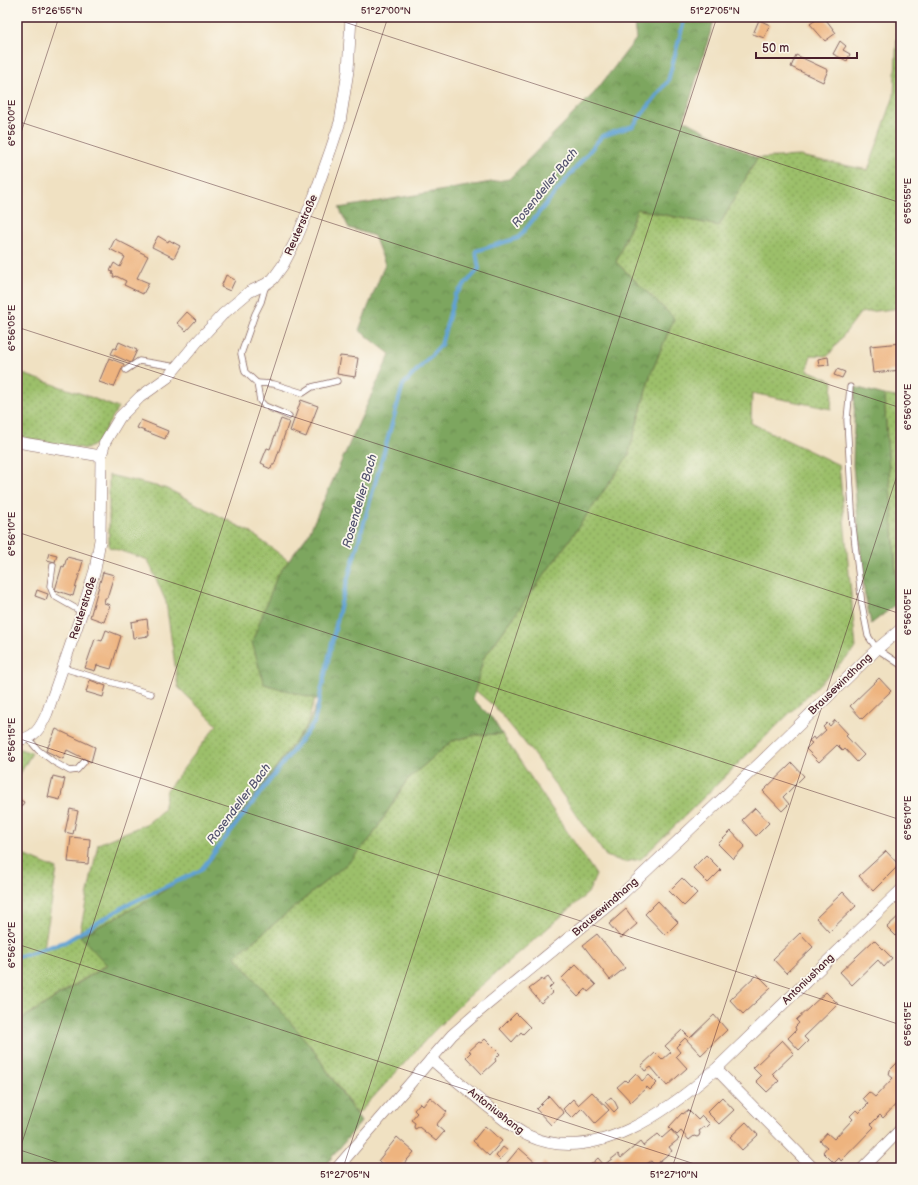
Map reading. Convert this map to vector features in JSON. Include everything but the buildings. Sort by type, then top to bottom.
[{"type":"street","name":"Reuterstraße","points":[[23,739],[36,733],[48,713],[95,570],[100,540],[101,456],[105,442],[120,417],[140,397],[168,377],[177,368],[197,342],[223,314],[249,292],[273,279],[283,265],[295,242],[340,122],[345,96],[351,17]]},
{"type":"street","points":[[17,442],[101,456]]},
{"type":"street","name":"Brausewindhang","points":[[338,1168],[452,1035],[621,895],[877,649],[901,629]]},
{"type":"street","name":"Antoniushang","points":[[431,1059],[516,1129],[528,1136],[544,1142],[564,1144],[595,1142],[620,1133],[636,1125],[690,1092],[901,890]]},
{"type":"street","points":[[716,1068],[813,1168]]},
{"type":"street","points":[[863,1168],[901,1129]]},
{"type":"lane","points":[[266,284],[261,302],[255,314],[241,354],[245,372],[257,384],[260,401],[265,406],[289,416]]},
{"type":"lane","points":[[126,370],[139,361],[177,368]]},
{"type":"lane","points":[[257,384],[274,384],[303,393],[312,387],[337,381]]},
{"type":"lane","name":"Brausewindhang","points":[[850,386],[847,420],[853,527],[862,605],[868,636],[877,649]]},
{"type":"lane","points":[[53,565],[50,586],[54,596],[82,612]]},
{"type":"lane","points":[[877,649],[901,665]]},
{"type":"lane","points":[[63,668],[151,694]]},
{"type":"lane","points":[[23,739],[70,771],[77,770],[84,762]]},
{"type":"green space","points":[[633,17],[715,17],[684,120],[757,158],[719,226],[637,209],[616,262],[674,318],[650,376],[628,456],[483,659],[473,699],[492,718],[502,734],[476,735],[452,741],[407,780],[371,838],[349,862],[235,956],[312,1048],[361,1122],[323,1168],[17,1168],[17,1022],[107,965],[80,936],[140,905],[201,868],[307,726],[319,700],[264,684],[252,642],[277,576],[308,535],[390,354],[359,330],[385,264],[374,236],[349,228],[339,208],[509,179],[595,92],[636,39]]},
{"type":"green space","points":[[894,17],[901,17],[901,308],[860,313],[828,356],[811,355],[807,370],[833,381],[831,409],[752,393],[751,423],[839,465],[856,648],[641,859],[624,862],[606,856],[529,748],[495,707],[475,690],[483,659],[628,456],[650,376],[674,318],[616,262],[637,209],[719,226],[757,158],[800,156],[868,170],[894,96],[897,34]]},
{"type":"green space","points":[[17,372],[118,408],[97,443],[87,449],[17,437]]},
{"type":"green space","points":[[855,387],[884,395],[898,603],[871,624],[864,590],[853,465]]},
{"type":"green space","points":[[884,395],[901,398],[901,608],[898,603]]},
{"type":"green space","points":[[109,475],[168,489],[250,532],[289,561],[277,576],[264,684],[315,698],[307,725],[201,868],[140,905],[80,936],[107,964],[17,1022],[17,852],[57,869],[44,948],[79,936],[98,844],[148,823],[163,810],[167,790],[217,725],[178,687],[166,602],[148,560],[109,547]]},
{"type":"green space","points":[[502,734],[596,875],[588,893],[467,998],[431,1034],[357,1115],[312,1048],[235,956],[349,862],[371,838],[407,780],[452,741],[476,735]]},
{"type":"green space","points":[[17,748],[32,753],[17,779]]},
{"type":"waterway","name":"Rosendeller Bach","points":[[17,957],[65,942],[127,905],[201,870],[314,723],[341,603],[403,385],[441,345],[455,295],[479,269],[476,251],[518,238],[602,136],[633,126],[668,81],[685,17]]}]
